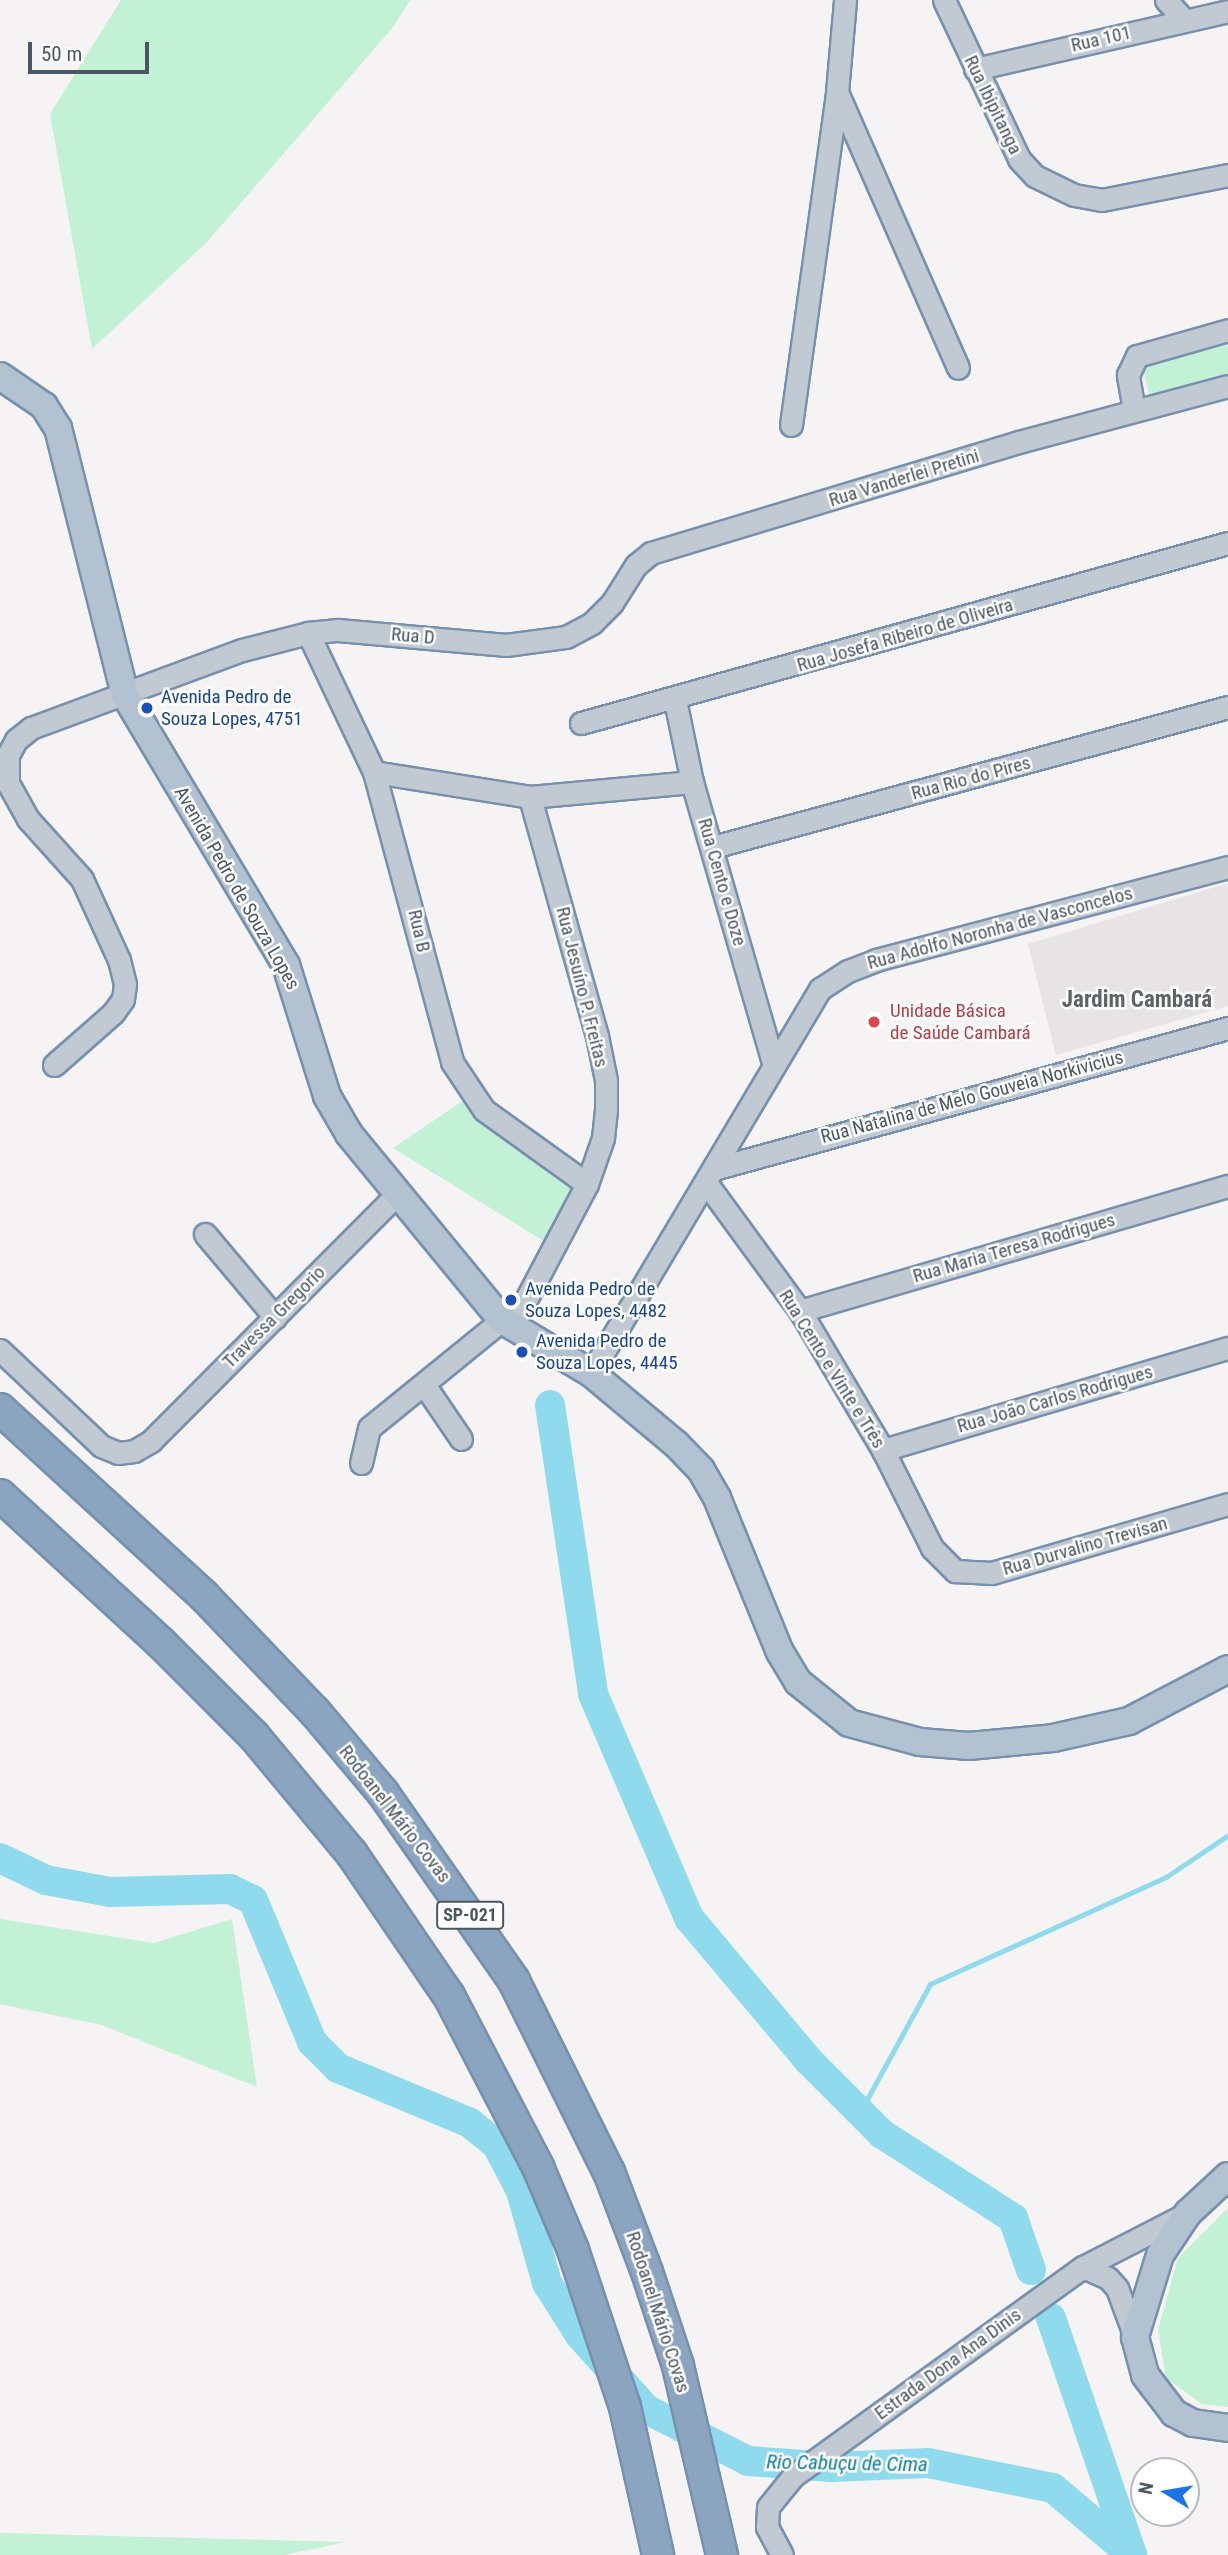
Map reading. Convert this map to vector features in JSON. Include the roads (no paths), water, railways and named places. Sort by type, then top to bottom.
[{"type":"highway","name":"Rodoanel Mário Covas","points":[[0,1409],[204,1596],[315,1712],[398,1814],[514,1981],[609,2172],[647,2272],[701,2453],[722,2555]]},
{"type":"highway","name":"SP-021","points":[[0,1495],[161,1643],[254,1736],[352,1854],[449,1996],[538,2167],[573,2250],[625,2407],[652,2518],[658,2555]]},
{"type":"main road","name":"Avenida Pedro de Souza Lopes","points":[[0,376],[44,406],[58,428],[125,695],[286,965],[327,1096],[349,1134],[507,1324],[591,1373],[677,1444],[701,1470],[718,1498],[779,1652],[798,1682],[849,1723],[920,1742],[969,1746],[1053,1738],[1129,1720],[1228,1669]]},
{"type":"main road","points":[[1228,2176],[1188,2213],[1160,2255],[1135,2337],[1145,2375],[1174,2413],[1193,2423],[1228,2428]]},
{"type":"street","points":[[791,425],[837,92],[845,0]]},
{"type":"street","name":"Rua Ibipitanga","points":[[944,0],[1019,159],[1055,188],[1102,200],[1122,199],[1228,175]]},
{"type":"street","points":[[1166,0],[1183,19]]},
{"type":"street","name":"Rua 101","points":[[975,69],[1183,19],[1228,11]]},
{"type":"street","points":[[837,92],[958,368]]},
{"type":"street","points":[[1135,410],[1128,375],[1137,356],[1228,330]]},
{"type":"street","name":"Rua Vanderlei Pretini","points":[[673,545],[1135,410],[1228,386]]},
{"type":"street","name":"Rua Josefa Ribeiro de Oliveira","points":[[581,723],[675,700],[1228,543]]},
{"type":"street","name":"Rua D","points":[[54,1065],[113,1013],[123,999],[125,985],[119,960],[82,879],[28,819],[8,783],[6,769],[16,740],[31,728],[242,650],[308,633],[338,630],[506,645],[566,638],[592,623],[612,603],[636,565],[673,545]]},
{"type":"street","name":"Rua B","points":[[308,633],[374,772],[415,912],[442,1037],[464,1086],[484,1110],[587,1184]]},
{"type":"street","name":"Rua Cento e Doze","points":[[675,700],[692,782],[713,846],[773,1062]]},
{"type":"street","name":"Rua Rio do Pires","points":[[713,846],[1227,710]]},
{"type":"street","points":[[374,772],[530,796],[692,782]]},
{"type":"street","name":"Rua Jesuíno P. Freitas","points":[[361,1463],[369,1428],[507,1324],[587,1184],[603,1138],[606,1080],[569,927],[530,796]]},
{"type":"street","name":"Rua Adolfo Noronha de Vasconcelos","points":[[591,1373],[712,1176],[773,1062],[820,989],[848,971],[1228,867]]},
{"type":"street","name":"Rua Natalina de Melo Gouveia Norkivicius","points":[[712,1176],[1228,1028]]},
{"type":"street","name":"Rua Cento e Vinte e Três","points":[[712,1176],[800,1311],[883,1450],[943,1562]]},
{"type":"street","name":"Rua Maria Teresa Rodrigues","points":[[800,1311],[1228,1186]]},
{"type":"street","name":"Travessa Gregorio","points":[[0,1350],[101,1446],[118,1453],[134,1451],[151,1441],[398,1193]]},
{"type":"street","points":[[205,1234],[275,1317]]},
{"type":"street","name":"Rua João Carlos Rodrigues","points":[[883,1450],[1228,1348]]},
{"type":"street","points":[[425,1386],[461,1439]]},
{"type":"street","name":"Rua Durvalino Trevisan","points":[[943,1562],[955,1571],[992,1573],[1228,1504]]},
{"type":"street","name":"Estrada Dona Ana Dinis","points":[[782,2555],[767,2527],[768,2507],[793,2476],[1083,2267],[1188,2213]]},
{"type":"street","points":[[1083,2267],[1108,2278],[1117,2288],[1135,2337]]},
{"type":"waterway","points":[[550,1405],[593,1694],[689,1918],[808,2060],[882,2134],[1013,2218],[1031,2270]]},
{"type":"waterway","points":[[860,2112],[930,1984],[1166,1877],[1228,1835]]},
{"type":"waterway","name":"Rio Cabuçu de Cima","points":[[0,1858],[46,1880],[110,1892],[230,1889],[253,1900],[312,2042],[338,2068],[470,2123],[497,2145],[521,2191],[547,2283],[580,2335],[646,2409],[748,2461],[831,2467],[928,2463],[1053,2488],[1132,2555]]},
{"type":"waterway","points":[[1051,2318],[1132,2555]]},
{"type":"place","name":"Avenida Pedro de Souza Lopes, 4751","points":[[147,708]]},
{"type":"place","name":"Unidade Básica de Saúde Cambará","points":[[874,1022]]},
{"type":"place","name":"Avenida Pedro de Souza Lopes, 4482","points":[[511,1300]]},
{"type":"place","name":"Avenida Pedro de Souza Lopes, 4445","points":[[522,1352]]},
{"type":"district","name":"Jardim Cambará","points":[[1137,1000]]}]
